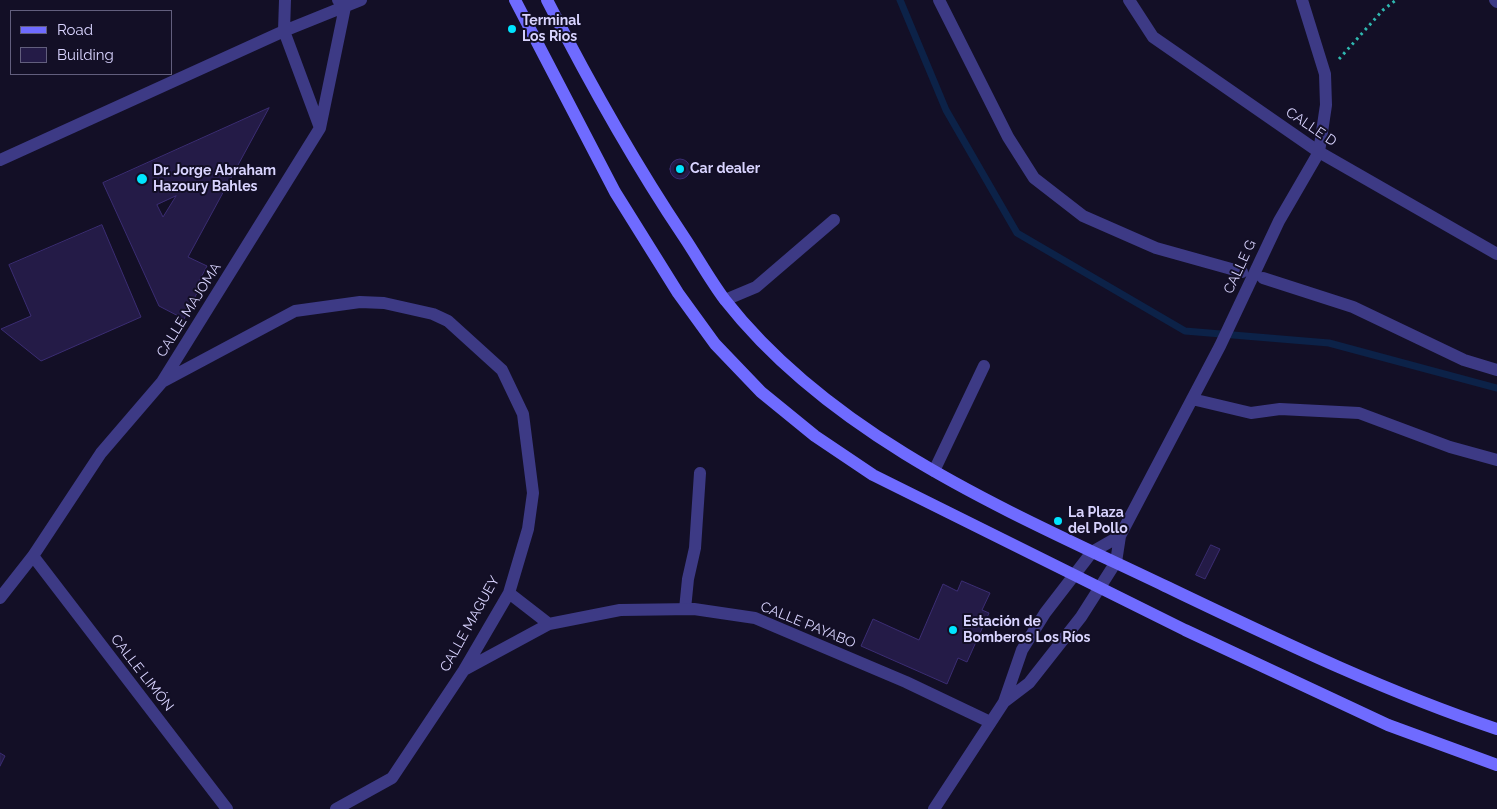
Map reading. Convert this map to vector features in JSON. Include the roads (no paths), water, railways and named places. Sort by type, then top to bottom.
[{"type":"main road","points":[[514,0],[614,192],[642,239],[715,344],[761,392],[815,436],[873,475],[1074,575],[1388,725],[1497,765]]},
{"type":"main road","points":[[547,0],[600,101],[655,193],[725,300],[762,340],[806,382],[868,431],[934,471],[1092,552],[1399,694],[1497,730]]},
{"type":"street","points":[[285,0],[284,31],[320,128]]},
{"type":"street","points":[[0,160],[342,3],[361,0]]},
{"type":"street","points":[[940,0],[1008,137],[1034,178],[1083,216],[1156,248],[1242,272]]},
{"type":"street","name":"CALLE D","points":[[1129,0],[1153,37],[1319,152],[1497,254]]},
{"type":"street","name":"CALLE G","points":[[1120,536],[1220,346],[1279,222],[1319,152],[1326,104],[1325,74],[1302,0]]},
{"type":"street","name":"CALLE MAJOMA","points":[[0,598],[32,556],[100,453],[162,382],[320,128],[342,3]]},
{"type":"street","points":[[725,300],[756,287],[834,220]]},
{"type":"street","points":[[1263,278],[1354,307],[1464,360],[1497,370]]},
{"type":"street","name":"CALLE MAGUEY","points":[[162,382],[295,311],[360,302],[384,303],[433,314],[448,322],[502,370],[522,414],[533,493],[528,529],[508,592],[464,670],[392,778],[336,809]]},
{"type":"street","points":[[934,471],[984,366]]},
{"type":"street","points":[[1192,399],[1251,413],[1280,409],[1359,413],[1450,447],[1497,460]]},
{"type":"street","points":[[685,610],[688,579],[695,548],[700,473]]},
{"type":"street","points":[[1004,702],[1029,683],[1081,617],[1116,562],[1120,536]]},
{"type":"street","points":[[934,809],[1004,702],[1022,650],[1045,613],[1092,552],[1120,536]]},
{"type":"street","name":"CALLE LIMÓN","points":[[32,556],[228,809]]},
{"type":"street","points":[[508,592],[549,624]]},
{"type":"street","name":"CALLE PAYABO","points":[[464,670],[549,624],[620,610],[685,610],[755,618],[906,682],[990,722]]},
{"type":"waterway","points":[[900,0],[946,110],[1017,233],[1185,331],[1329,343],[1497,388]]},
{"type":"place","name":"Terminal Los Rios","points":[[512,29]]},
{"type":"place","name":"Car dealer","points":[[680,169]]},
{"type":"place","name":"Dr. Jorge Abraham Hazoury Bahles","points":[[142,179]]},
{"type":"place","name":"La Plaza del Pollo","points":[[1058,521]]},
{"type":"place","name":"Estación de Bomberos Los Ríos","points":[[953,630]]}]
